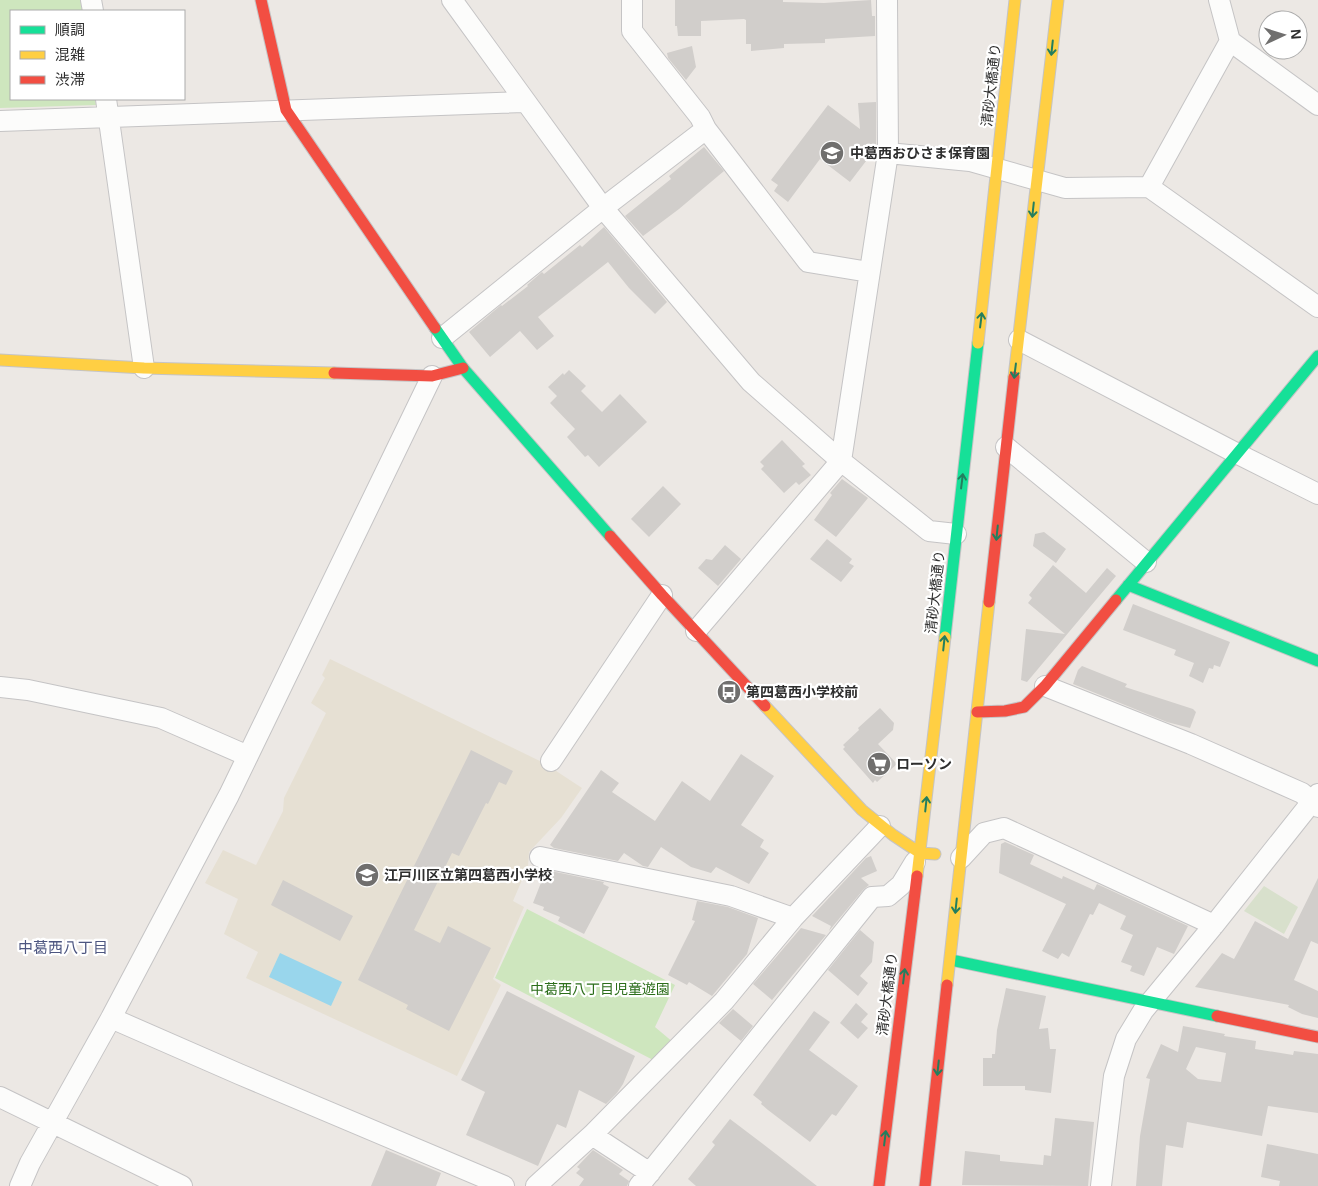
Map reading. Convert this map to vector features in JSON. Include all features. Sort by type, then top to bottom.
[{"type":"street","points":[[261,0],[286,110],[463,368],[662,594],[862,810],[880,826],[920,852],[952,856],[984,833],[1004,828],[1214,925]]},
{"type":"street","points":[[452,0],[603,208],[751,382],[841,461],[929,531],[956,534]]},
{"type":"street","points":[[632,0],[632,31],[700,117],[706,129],[808,262],[869,272]]},
{"type":"street","points":[[696,631],[841,461],[888,153],[887,0]]},
{"type":"street","name":"清砂大橋通り","points":[[879,1186],[920,852],[998,169],[1015,0]]},
{"type":"street","points":[[925,1186],[951,960],[952,856],[977,712],[1058,0]]},
{"type":"street","points":[[1219,0],[1230,41],[1318,105]]},
{"type":"street","points":[[1149,187],[1230,41]]},
{"type":"street","points":[[0,121],[107,107],[286,110],[525,102]]},
{"type":"street","points":[[107,107],[144,368]]},
{"type":"street","points":[[442,338],[603,208],[706,129]]},
{"type":"street","points":[[888,153],[970,161],[1065,188],[1149,187],[1318,307]]},
{"type":"street","points":[[1019,340],[1236,454],[1318,494]]},
{"type":"street","points":[[977,712],[1005,711],[1024,707],[1045,686],[1146,562],[1317,359]]},
{"type":"street","points":[[0,360],[144,368],[432,376],[463,368]]},
{"type":"street","points":[[20,1186],[229,796],[432,376]]},
{"type":"street","points":[[1006,447],[1146,562]]},
{"type":"street","points":[[1128,585],[1318,661]]},
{"type":"street","points":[[551,761],[662,594]]},
{"type":"street","points":[[1045,686],[1191,744],[1316,801],[1143,1011],[1126,1039],[1114,1076],[1102,1186]]},
{"type":"street","points":[[0,687],[28,690],[161,718],[248,756]]},
{"type":"street","points":[[536,1186],[592,1134],[724,1001],[793,918],[880,826]]},
{"type":"street","points":[[592,1134],[644,1180],[872,898],[888,896],[901,885],[920,852]]},
{"type":"street","points":[[540,857],[731,896],[793,918]]},
{"type":"street","points":[[951,960],[1318,1037]]},
{"type":"street","points":[[111,1018],[504,1186]]},
{"type":"street","points":[[0,1096],[182,1186]]},
{"type":"shaded area","name":"江戸川区立第四葛西小学校","points":[[330,659],[544,763],[582,788],[561,818],[529,852],[528,866],[513,901],[524,907],[493,979],[501,985],[457,1076],[246,978],[258,952],[224,934],[238,899],[205,883],[223,850],[256,865],[283,811],[284,798],[326,713],[311,703],[325,678],[322,675]]},
{"type":"green space","points":[[0,0],[81,0],[83,10],[10,10],[10,100],[95,100],[96,105],[0,108]]},
{"type":"green space","points":[[1264,886],[1298,907],[1284,934],[1244,911]]},
{"type":"green space","name":"中葛西八丁目児童遊園","points":[[527,909],[675,985],[655,1027],[674,1043],[657,1062],[495,978]]},
{"type":"water","points":[[280,953],[342,982],[331,1006],[269,977]]},
{"type":"building","points":[[675,0],[783,0],[783,2],[824,3],[871,0],[872,16],[875,16],[875,36],[825,39],[825,43],[784,44],[784,48],[751,51],[751,44],[746,44],[746,20],[744,19],[701,21],[701,36],[678,36],[677,26],[675,26]]},
{"type":"building","points":[[692,46],[696,67],[686,80],[668,58],[667,53]]},
{"type":"building","name":"中葛西おひさま保育園","points":[[876,102],[876,148],[850,182],[820,159],[788,202],[774,191],[778,185],[771,180],[828,105],[860,129],[858,103]]},
{"type":"building","points":[[704,147],[724,171],[643,236],[625,216],[671,179],[669,176]]},
{"type":"building","points":[[604,227],[667,302],[655,314],[629,288],[608,262],[538,317],[554,336],[537,350],[520,331],[490,357],[469,332],[501,305],[528,286],[542,272],[544,274],[580,245],[582,247]]},
{"type":"building","points":[[569,370],[586,386],[581,391],[602,412],[620,394],[647,422],[599,467],[588,455],[585,457],[567,437],[575,429],[550,403],[557,396],[548,387]]},
{"type":"building","points":[[782,440],[805,464],[802,466],[811,475],[799,485],[796,482],[784,493],[761,469],[764,466],[760,462]]},
{"type":"building","points":[[842,479],[868,498],[836,537],[814,520],[832,495],[830,493]]},
{"type":"building","points":[[663,486],[681,504],[649,537],[631,519]]},
{"type":"building","points":[[1044,532],[1066,549],[1056,563],[1033,546],[1035,534]]},
{"type":"building","points":[[827,539],[852,559],[849,563],[854,566],[841,582],[810,559]]},
{"type":"building","points":[[725,545],[741,559],[718,586],[698,568],[706,559],[712,560]]},
{"type":"building","points":[[1053,565],[1086,593],[1107,568],[1116,576],[1027,682],[1021,680],[1026,629],[1065,634],[1028,603],[1032,598],[1029,595]]},
{"type":"building","points":[[1133,604],[1230,642],[1220,667],[1214,665],[1213,669],[1209,668],[1203,683],[1189,676],[1194,663],[1174,655],[1176,650],[1123,630]]},
{"type":"building","points":[[1082,666],[1127,684],[1125,687],[1193,709],[1196,712],[1190,728],[1167,722],[1073,684],[1078,670]]},
{"type":"building","points":[[880,708],[894,723],[893,730],[878,744],[897,764],[877,782],[875,780],[873,783],[843,749],[845,747],[843,745]]},
{"type":"building","points":[[471,750],[513,771],[506,785],[499,782],[459,856],[452,853],[414,930],[440,943],[448,926],[491,948],[449,1031],[406,1009],[408,1005],[358,980]]},
{"type":"building","points":[[741,754],[774,776],[741,825],[764,840],[760,847],[769,853],[749,884],[716,867],[711,873],[691,867],[661,847],[648,867],[643,866],[624,853],[618,861],[554,848],[550,845],[601,770],[619,783],[612,792],[655,821],[682,781],[710,801]]},
{"type":"building","points":[[1005,842],[1034,855],[1030,864],[1062,879],[1063,876],[1094,890],[1097,884],[1188,926],[1174,954],[1157,947],[1144,976],[1130,971],[1132,966],[1121,962],[1133,935],[1120,929],[1126,916],[1099,903],[1093,915],[1090,914],[1069,957],[1062,953],[1058,959],[1042,951],[1066,904],[999,873],[1001,844]]},
{"type":"building","points":[[871,856],[877,871],[861,878],[869,885],[829,931],[831,926],[812,916],[866,858]]},
{"type":"building","points":[[546,870],[604,882],[603,884],[609,887],[584,934],[558,921],[560,917],[543,910],[544,907],[533,903]]},
{"type":"building","points":[[1318,878],[1318,944],[1311,941],[1294,980],[1318,991],[1318,1018],[1302,1014],[1288,1007],[1289,1005],[1195,987],[1222,953],[1234,959],[1255,921],[1288,939]]},
{"type":"building","points":[[283,880],[353,916],[340,941],[271,905]]},
{"type":"building","points":[[697,901],[728,907],[758,918],[747,954],[712,996],[689,982],[687,985],[668,975],[695,921],[692,920]]},
{"type":"building","points":[[801,928],[826,935],[772,1000],[753,984]]},
{"type":"building","points":[[860,930],[874,942],[872,962],[860,976],[868,983],[858,996],[828,970]]},
{"type":"building","points":[[1006,988],[1046,996],[1039,1029],[1048,1028],[1050,1049],[1056,1049],[1051,1093],[1025,1090],[1025,1086],[983,1086],[983,1058],[992,1058],[992,1054],[995,1054],[997,1030]]},
{"type":"building","points":[[507,991],[635,1056],[623,1084],[606,1104],[579,1090],[566,1128],[557,1124],[538,1166],[466,1135],[485,1092],[461,1080]]},
{"type":"building","points":[[856,1003],[868,1014],[861,1022],[868,1028],[858,1039],[840,1023]]},
{"type":"building","points":[[733,1009],[753,1026],[741,1041],[719,1023]]},
{"type":"building","points":[[814,1011],[830,1022],[809,1050],[858,1086],[836,1116],[832,1114],[810,1142],[768,1110],[753,1095]]},
{"type":"building","points":[[1183,1026],[1225,1034],[1224,1036],[1256,1041],[1255,1049],[1293,1055],[1294,1051],[1318,1054],[1318,1113],[1268,1106],[1262,1136],[1187,1122],[1183,1148],[1166,1145],[1162,1186],[1136,1186],[1140,1136],[1150,1079],[1146,1078],[1161,1044],[1178,1052]],"holes":[[[1196,1047],[1226,1053],[1221,1082],[1198,1079],[1186,1069]]]},
{"type":"building","points":[[1055,1118],[1094,1122],[1088,1186],[962,1185],[965,1151],[1000,1155],[1000,1161],[1043,1165],[1044,1155],[1051,1156]]},
{"type":"building","points":[[730,1119],[817,1186],[696,1186],[688,1179],[715,1145],[712,1142]]},
{"type":"building","points":[[1267,1144],[1318,1154],[1318,1186],[1279,1186],[1280,1181],[1261,1177]]},
{"type":"building","points":[[386,1150],[441,1173],[436,1186],[371,1186]]},
{"type":"building","points":[[593,1150],[623,1170],[619,1174],[629,1181],[627,1186],[579,1186],[584,1179],[576,1173],[580,1169],[577,1167]]},
{"type":"traffic: fast","points":[[435,328],[463,368],[610,536]]},
{"type":"traffic: fast","points":[[945,637],[978,343]]},
{"type":"traffic: fast","points":[[1116,600],[1318,356]]},
{"type":"traffic: fast","points":[[1128,585],[1318,661]]},
{"type":"traffic: fast","points":[[951,960],[1217,1016]]},
{"type":"traffic: slow","points":[[978,343],[1015,0]]},
{"type":"traffic: slow","points":[[1014,377],[1058,0]]},
{"type":"traffic: slow","points":[[0,360],[144,368],[334,373]]},
{"type":"traffic: slow","points":[[947,985],[989,602]]},
{"type":"traffic: slow","points":[[917,876],[945,637]]},
{"type":"traffic: slow","points":[[765,706],[862,810],[893,835],[920,853],[935,854]]},
{"type":"traffic: jam","points":[[261,0],[286,110],[435,328]]},
{"type":"traffic: jam","points":[[334,373],[432,376],[463,368]]},
{"type":"traffic: jam","points":[[989,602],[1014,377]]},
{"type":"traffic: jam","points":[[610,536],[765,706]]},
{"type":"traffic: jam","points":[[977,712],[1005,711],[1024,707],[1045,686],[1116,600]]},
{"type":"traffic: jam","points":[[879,1186],[917,876]]},
{"type":"traffic: jam","points":[[925,1186],[947,985]]},
{"type":"traffic: jam","points":[[1217,1016],[1318,1037]]},
{"type":"place","name":"中葛西おひさま保育園","points":[[832,153]]},
{"type":"place","name":"第四葛西小学校前","points":[[729,692]]},
{"type":"place","name":"ローソン","points":[[879,764]]},
{"type":"place","name":"江戸川区立第四葛西小学校","points":[[367,875]]},
{"type":"district","name":"中葛西八丁目","points":[[63,948]]}]
